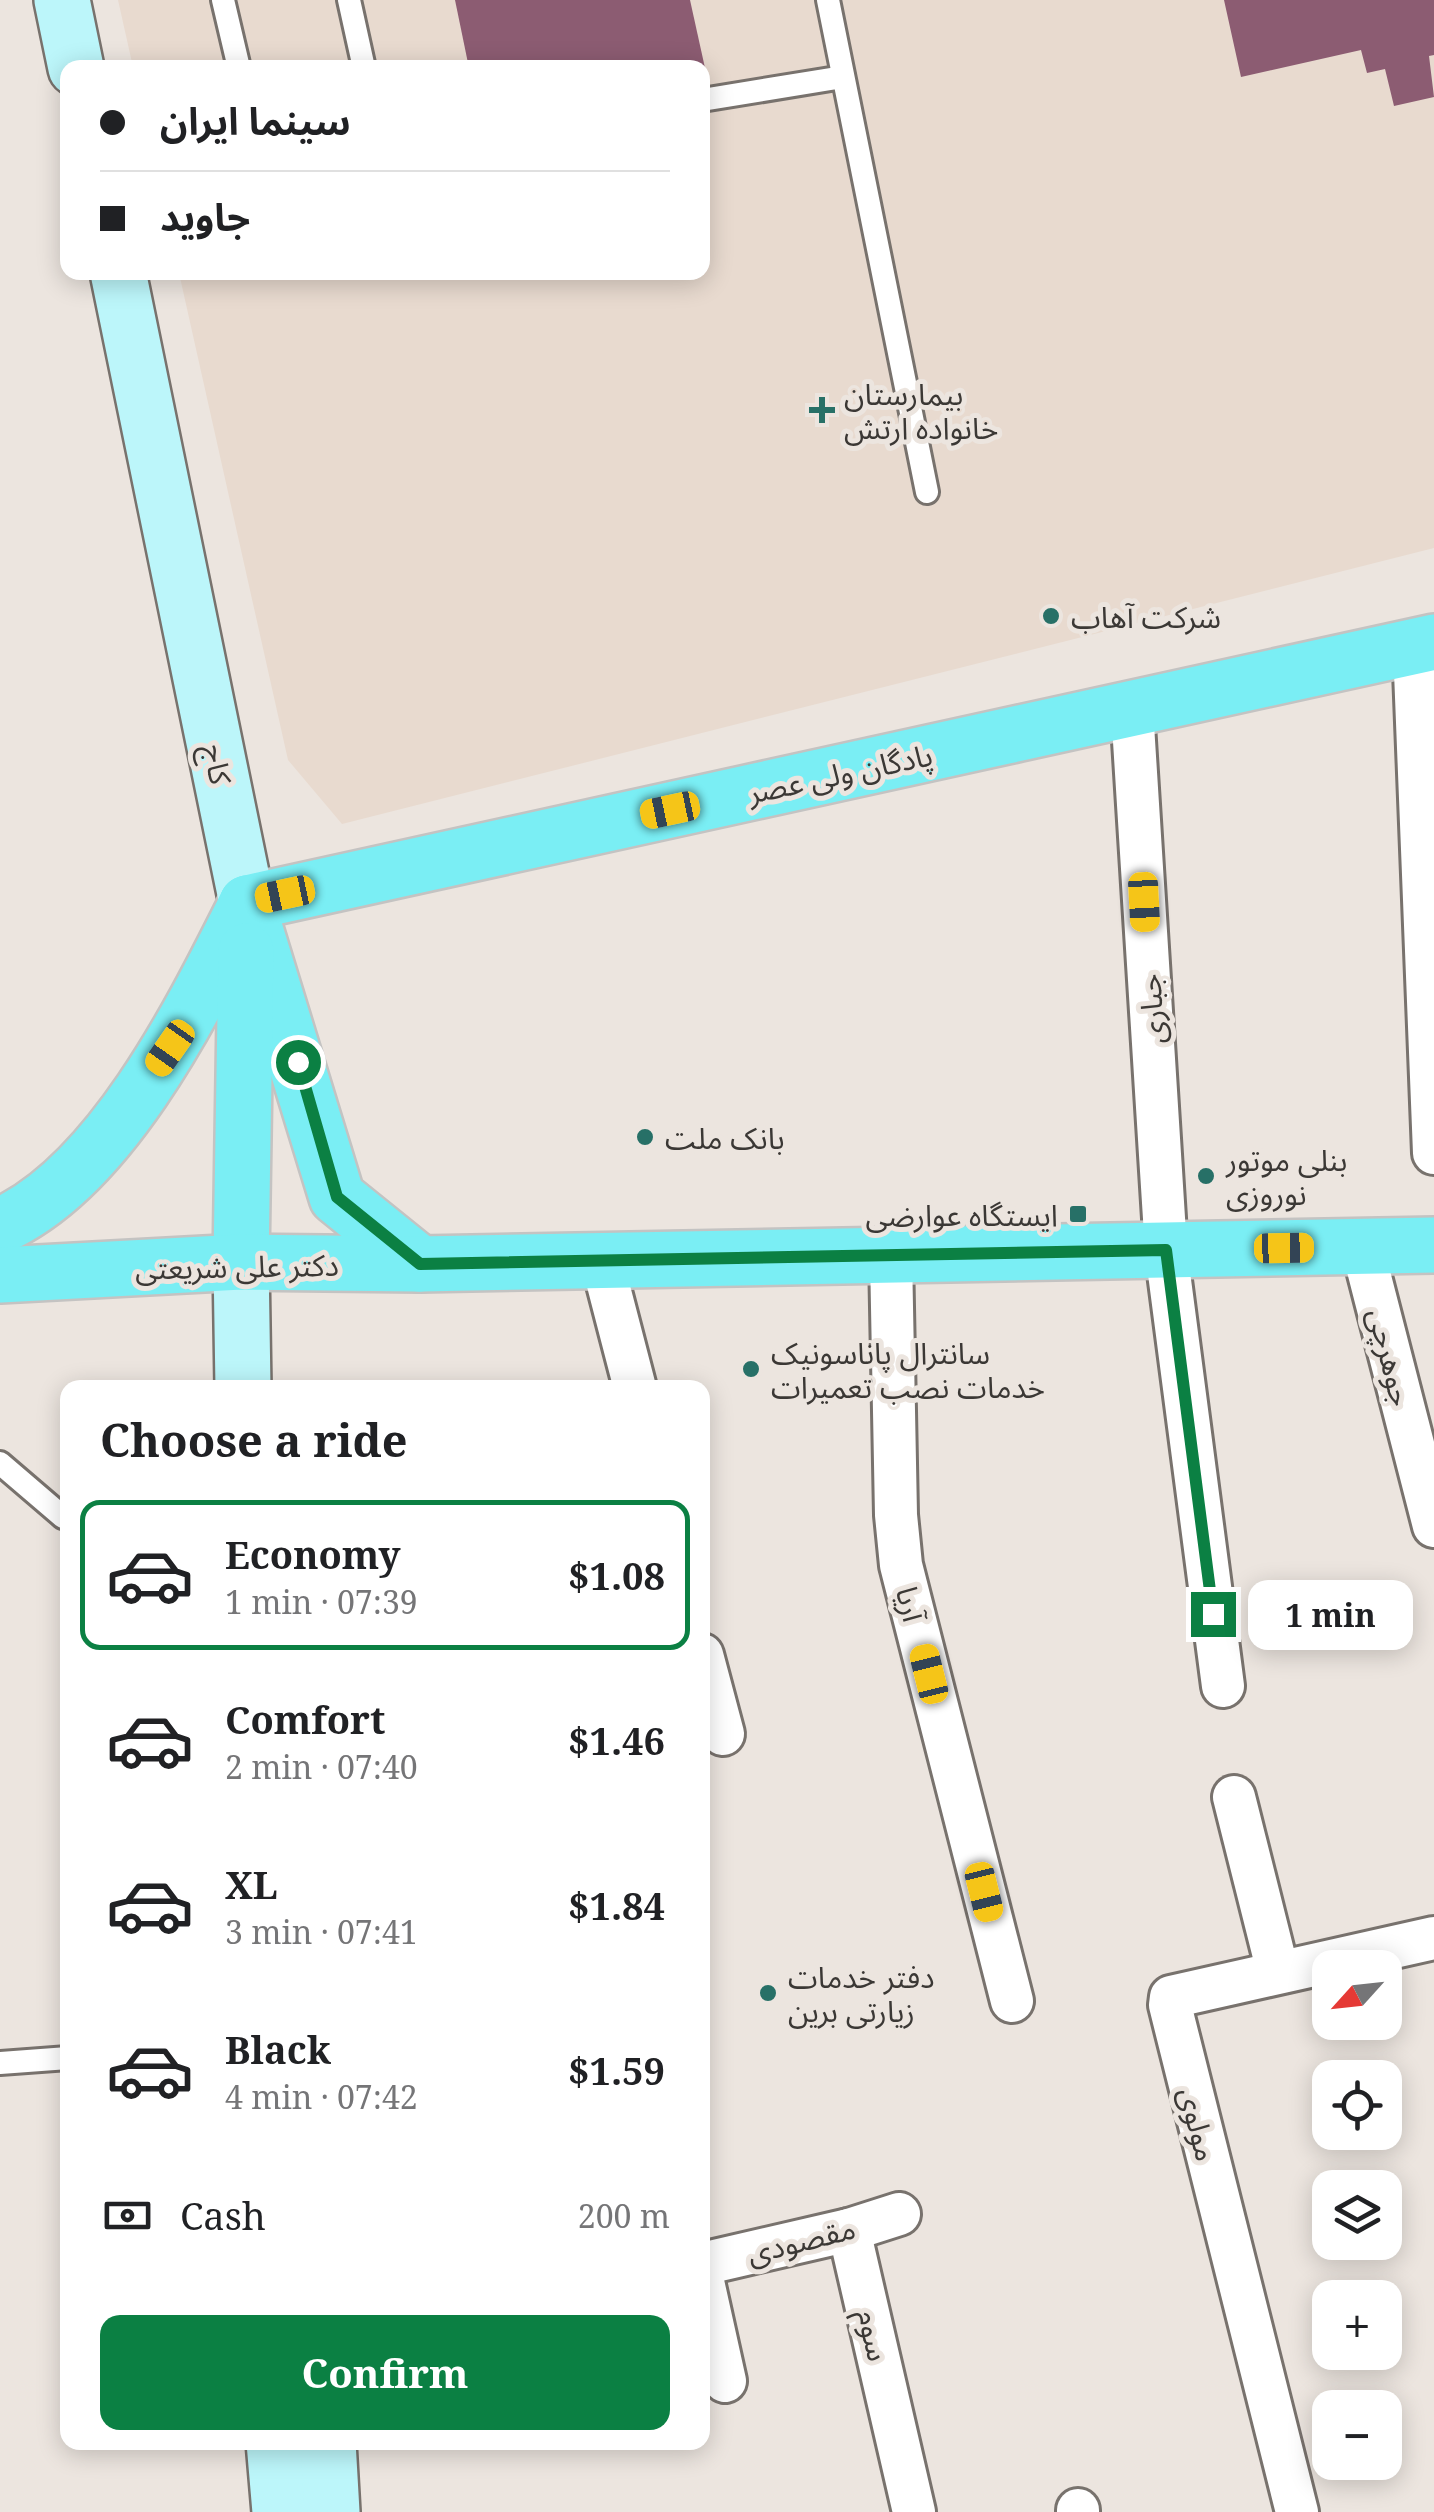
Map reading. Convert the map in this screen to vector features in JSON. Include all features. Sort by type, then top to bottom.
[{"type":"main road","points":[[62,0],[74,60]]},
{"type":"main road","name":"کاج","points":[[120,280],[246,903],[241,1262]]},
{"type":"main road","name":"پادگان ولی عصر","points":[[246,903],[1424,644]]},
{"type":"main road","points":[[0,1226],[58,1188],[106,1136],[184,1025],[246,903]]},
{"type":"main road","points":[[246,903],[337,1197],[420,1264]]},
{"type":"main road","name":"دکتر علی شریعتی","points":[[0,1275],[241,1262],[420,1264],[1434,1245]]},
{"type":"main road","points":[[241,1262],[243,1380]]},
{"type":"main road","points":[[275,2450],[280,2512]]},
{"type":"main road","points":[[328,2450],[332,2512]]},
{"type":"street","points":[[1424,644],[1434,1153]]},
{"type":"street","name":"جباری","points":[[1132,709],[1166,1250],[1223,1686]]},
{"type":"street","name":"جوهرچی","points":[[1362,1246],[1434,1526]]},
{"type":"street","name":"آریا","points":[[891,1256],[896,1515],[901,1565],[1012,2002]]},
{"type":"street","points":[[602,1261],[632,1380]]},
{"type":"street","points":[[710,1687],[722,1734]]},
{"type":"street","points":[[1234,1797],[1278,1972]]},
{"type":"street","name":"مولوی","points":[[1297,2512],[1171,1997],[1434,1938]]},
{"type":"street","name":"مقصودی","points":[[710,2262],[849,2230],[899,2214]]},
{"type":"street","name":"سوم","points":[[849,2230],[914,2512]]},
{"type":"street","points":[[710,2313],[725,2381]]},
{"type":"lane","points":[[222,0],[237,60]]},
{"type":"lane","points":[[349,0],[362,60]]},
{"type":"lane","points":[[828,0],[927,492]]},
{"type":"lane","points":[[710,99],[844,77]]},
{"type":"lane","points":[[0,1462],[60,1514]]},
{"type":"lane","points":[[0,2063],[60,2059]]},
{"type":"shaded area","name":"بیمارستان خانواده ارتش","points":[[118,0],[1434,0],[1434,548],[342,824],[288,760],[181,280],[710,280],[710,60],[131,60]]},
{"type":"building","points":[[455,0],[690,0],[703,60],[467,60]]},
{"type":"building","points":[[1224,0],[1434,0],[1434,55],[1429,56],[1434,97],[1394,106],[1385,69],[1367,73],[1361,50],[1241,77]]},
{"type":"place","name":"بیمارستان خانواده ارتش","points":[[822,410]]},
{"type":"place","name":"شرکت آهاب","points":[[1051,616]]},
{"type":"place","name":"بانک ملت","points":[[645,1137]]},
{"type":"place","name":"بنلی موتور نوروزی","points":[[1206,1176]]},
{"type":"place","name":"ایستگاه عوارضی","points":[[1078,1214]]},
{"type":"place","name":"سانترال پاناسونیک خدمات نصب تعمیرات","points":[[751,1369]]},
{"type":"place","name":"دفتر خدمات زیارتی برین","points":[[768,1993]]},
{"type":"route","points":[[298,1062],[337,1197],[420,1264],[1166,1250],[1213,1614]]}]
